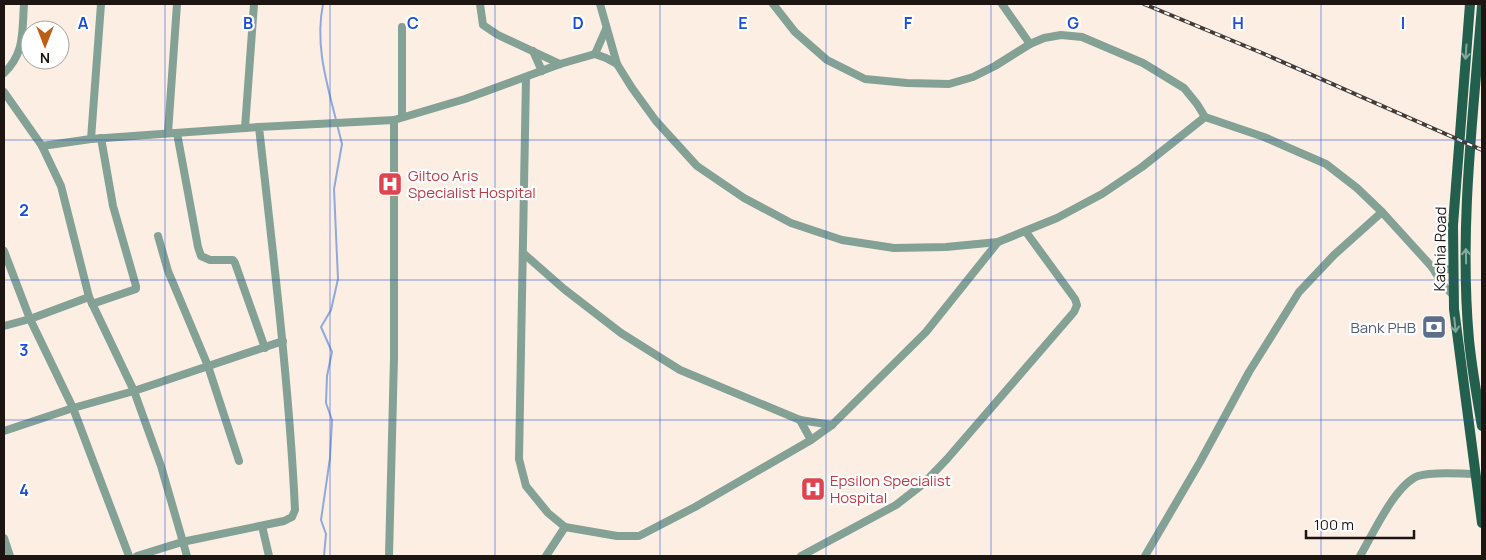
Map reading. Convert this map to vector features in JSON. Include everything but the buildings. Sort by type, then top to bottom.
[{"type":"main road","name":"Kachia Road","points":[[1470,4],[1453,234],[1454,296],[1456,335],[1482,523]]},
{"type":"main road","name":"Kachia Road","points":[[1482,6],[1470,156],[1466,235],[1467,306],[1472,364],[1482,426]]},
{"type":"street","points":[[4,73],[14,64],[20,49],[24,4]]},
{"type":"street","points":[[91,139],[101,4]]},
{"type":"street","points":[[177,4],[173,133],[201,256],[210,260],[233,260],[235,262],[265,348]]},
{"type":"street","points":[[245,128],[254,4]]},
{"type":"street","points":[[480,4],[483,25],[498,35],[560,64]]},
{"type":"street","points":[[600,4],[617,64],[656,121],[697,166],[744,198],[791,223],[842,240],[894,248],[946,247],[998,242],[1057,218],[1102,194],[1142,167],[1205,117]]},
{"type":"street","points":[[773,4],[795,32],[827,60],[865,79],[949,84],[995,66],[1030,44],[1044,38],[1061,35],[1082,37],[1099,44],[1143,63],[1184,88],[1205,117],[1264,137],[1326,164],[1357,188],[1382,212],[1432,267],[1443,286],[1454,296]]},
{"type":"street","points":[[1002,4],[1030,44]]},
{"type":"street","points":[[389,556],[398,119],[402,27]]},
{"type":"street","points":[[595,54],[606,29]]},
{"type":"street","points":[[533,52],[542,71]]},
{"type":"street","points":[[42,146],[101,138],[398,119],[465,99],[560,64],[595,54],[617,64]]},
{"type":"street","points":[[526,78],[519,459],[526,486],[548,513],[565,527],[617,536],[639,536],[695,507],[811,440],[832,425],[926,332],[998,242]]},
{"type":"street","points":[[4,92],[42,146],[61,186],[91,301],[134,391],[161,466],[187,556]]},
{"type":"street","points":[[137,556],[182,542],[284,521],[292,518],[295,510],[291,431],[283,341],[259,127]]},
{"type":"street","points":[[4,326],[136,289],[113,206],[101,138]]},
{"type":"street","points":[[1144,556],[1200,462],[1249,372],[1299,292],[1334,255],[1382,212]]},
{"type":"street","points":[[801,556],[896,504],[923,484],[979,423],[1074,312],[1077,305],[1074,298],[1026,232]]},
{"type":"street","points":[[158,236],[168,271],[208,366],[239,461]]},
{"type":"street","points":[[4,251],[30,319],[73,408],[129,556]]},
{"type":"street","points":[[523,253],[564,289],[621,333],[680,370],[800,420],[832,425]]},
{"type":"street","points":[[1432,267],[1454,270]]},
{"type":"street","points":[[4,432],[283,341]]},
{"type":"street","points":[[800,420],[811,440]]},
{"type":"street","points":[[1360,556],[1394,498],[1407,483],[1426,474],[1476,474]]},
{"type":"street","points":[[262,526],[269,556]]},
{"type":"street","points":[[546,556],[565,527]]},
{"type":"street","points":[[4,538],[10,556]]},
{"type":"waterway","points":[[323,4],[320,33],[321,48],[325,76],[336,120]]},
{"type":"waterway","points":[[324,556],[326,534],[321,520],[330,458],[332,420],[326,403],[327,376],[332,352],[321,327],[331,310],[338,279],[334,189],[342,144],[337,124]]},
{"type":"railway","points":[[1144,4],[1262,53],[1482,150]]},
{"type":"place","name":"Giltoo Aris Specialist Hospital","points":[[390,184]]},
{"type":"place","name":"Bank PHB","points":[[1434,327]]},
{"type":"place","name":"Epsilon Specialist Hospital","points":[[813,489]]}]
